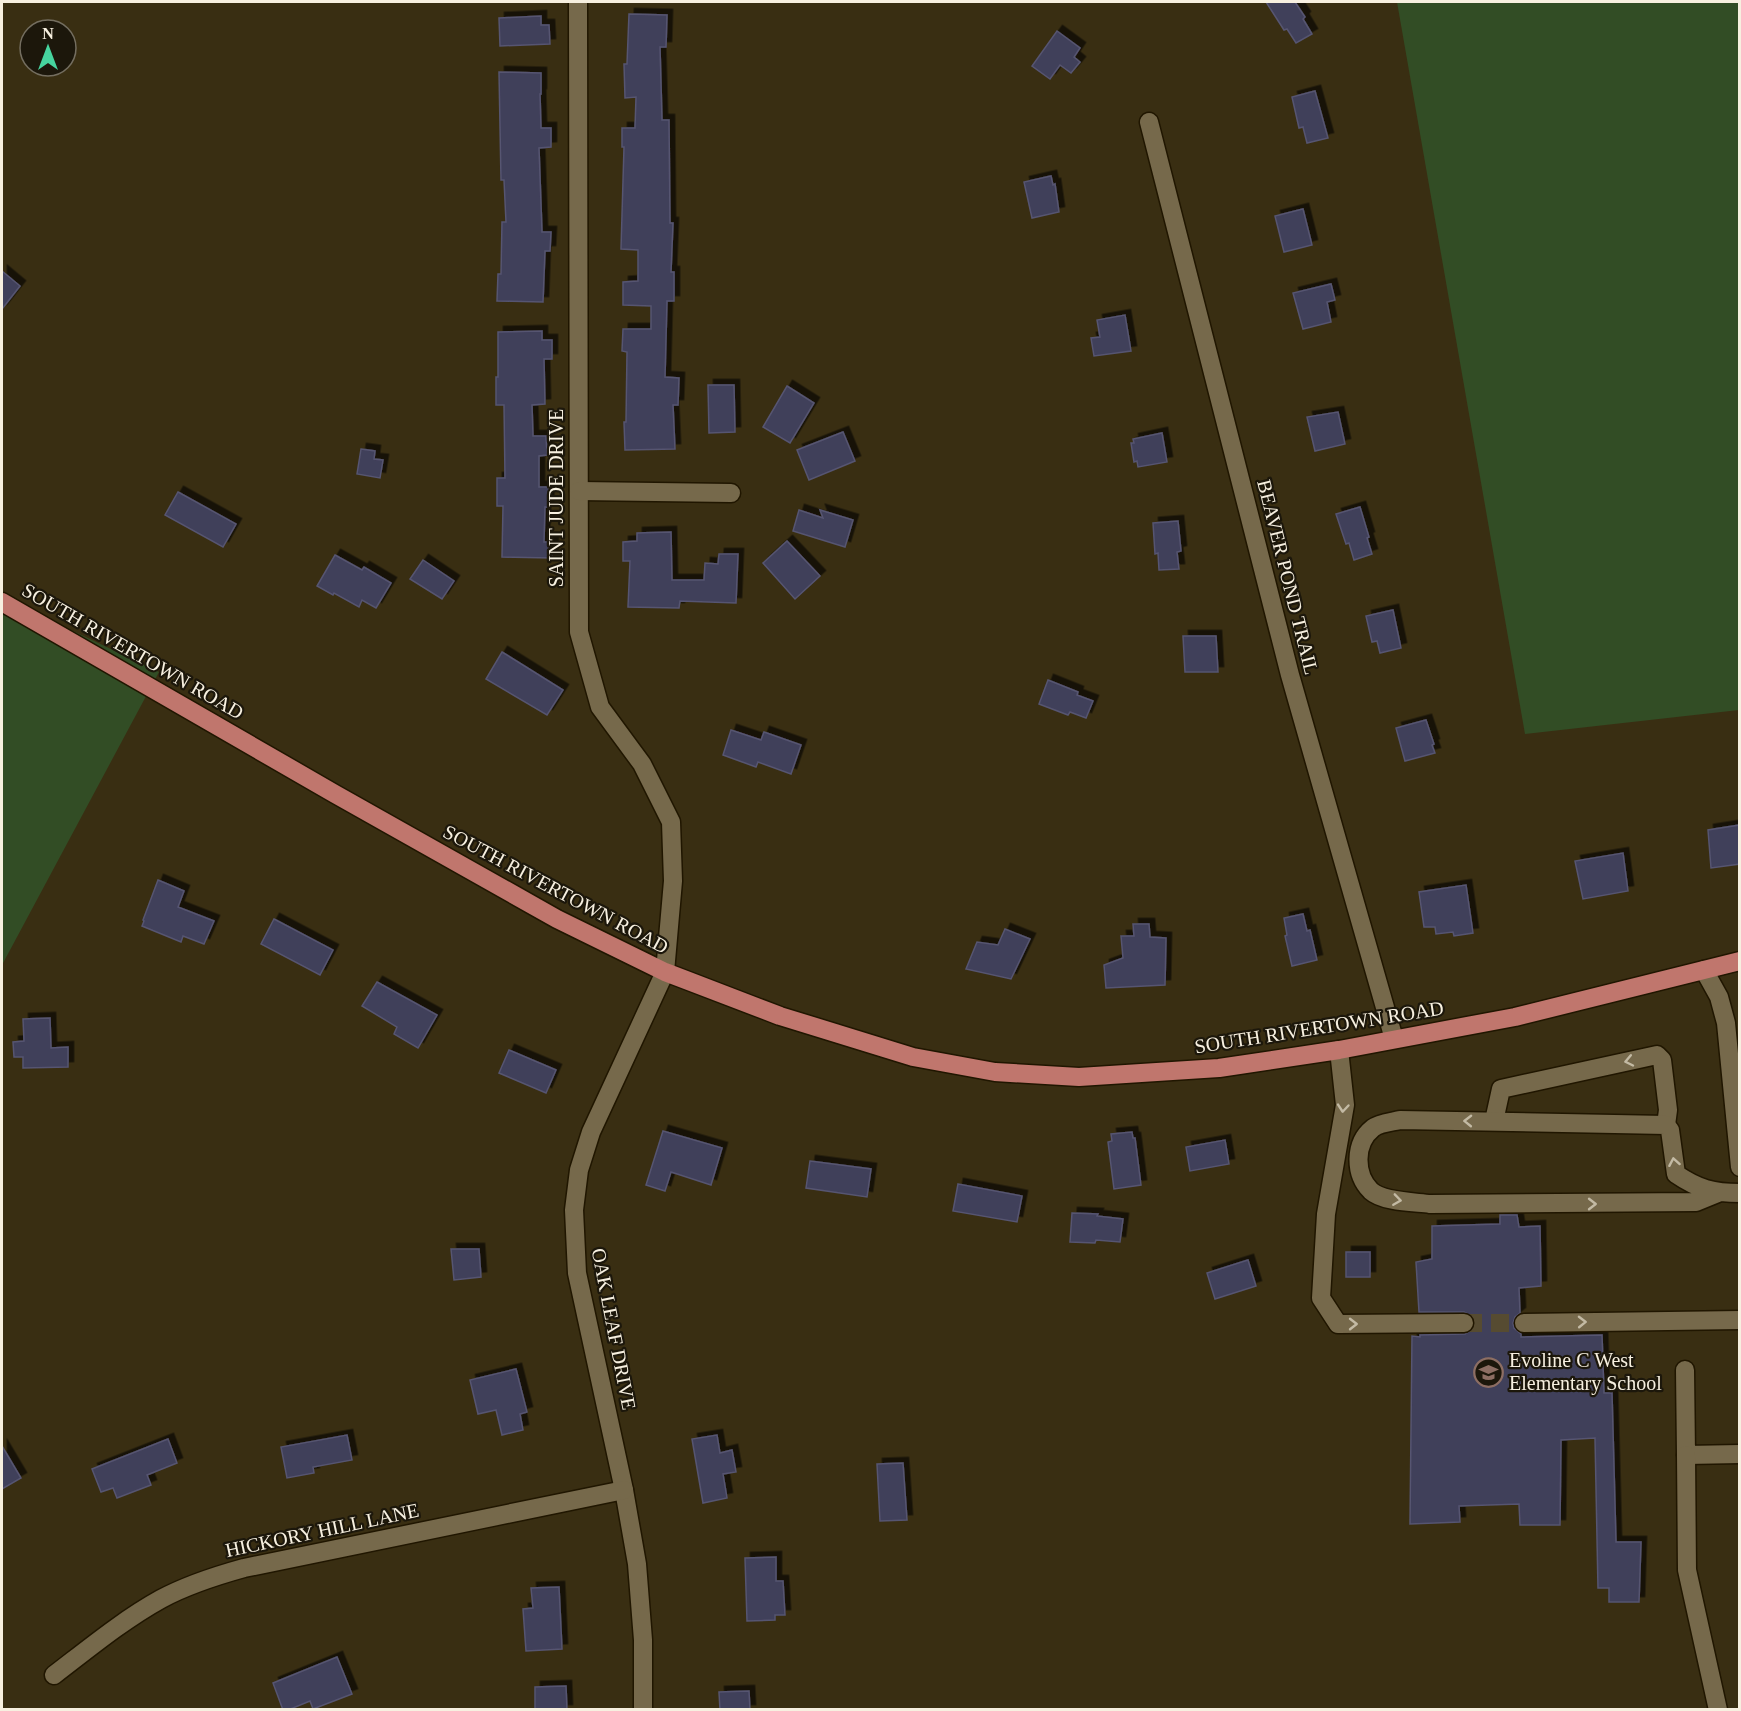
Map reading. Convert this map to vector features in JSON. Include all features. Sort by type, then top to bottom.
[{"type":"main road","name":"SOUTH RIVERTOWN ROAD","points":[[2,602],[557,919],[665,972],[780,1016],[907,1055],[994,1072],[1079,1077],[1219,1068],[1339,1050],[1515,1017],[1740,962]]},
{"type":"street","name":"SAINT JUDE DRIVE","points":[[578,2],[579,632],[600,707],[642,764],[671,822],[673,881],[665,972]]},
{"type":"street","name":"BEAVER POND TRAIL","points":[[1149,122],[1290,675],[1394,1040]]},
{"type":"street","points":[[579,491],[731,493]]},
{"type":"street","points":[[1704,970],[1719,997],[1726,1023],[1740,1167]]},
{"type":"street","name":"OAK LEAF DRIVE","points":[[643,1710],[643,1640],[637,1564],[624,1490],[577,1273],[573,1210],[579,1170],[591,1132],[665,972]]},
{"type":"street","points":[[1339,1050],[1345,1105],[1326,1214],[1321,1298],[1338,1324],[1464,1323]]},
{"type":"street","points":[[1494,1121],[1501,1089],[1657,1055],[1662,1060],[1668,1110],[1666,1125],[1670,1130],[1676,1174],[1694,1186],[1718,1193],[1740,1193]]},
{"type":"street","points":[[1666,1125],[1400,1120],[1374,1127],[1362,1142],[1357,1160],[1361,1175],[1372,1192],[1388,1199],[1430,1204],[1696,1202],[1718,1193]]},
{"type":"street","points":[[1524,1323],[1740,1320]]},
{"type":"street","points":[[1685,1370],[1687,1570],[1718,1710]]},
{"type":"street","points":[[1686,1455],[1740,1454]]},
{"type":"street","name":"HICKORY HILL LANE","points":[[54,1675],[122,1624],[161,1599],[204,1580],[244,1568],[624,1490]]},
{"type":"green space","points":[[1397,2],[1739,2],[1739,710],[1525,734]]},
{"type":"green space","points":[[2,597],[159,672],[2,965]]},
{"type":"building","points":[[1266,2],[1295,2],[1312,34],[1296,43],[1287,29],[1284,30]]},
{"type":"building","points":[[629,14],[667,15],[666,47],[660,47],[662,120],[669,120],[670,223],[673,223],[671,272],[674,272],[674,301],[667,301],[665,377],[679,378],[678,405],[673,405],[675,449],[625,450],[627,352],[622,351],[623,329],[651,329],[651,306],[623,305],[623,282],[638,281],[638,250],[621,249],[624,147],[622,147],[622,128],[635,128],[636,97],[625,98],[624,64],[627,64]]},
{"type":"building","points":[[541,16],[541,25],[549,25],[550,44],[500,46],[499,18]]},
{"type":"building","points":[[1057,31],[1080,48],[1074,57],[1080,62],[1071,73],[1060,65],[1050,79],[1032,66]]},
{"type":"building","points":[[499,72],[541,73],[541,128],[551,128],[551,147],[539,148],[542,232],[551,232],[550,251],[545,251],[543,302],[497,301],[498,274],[501,274],[502,222],[506,222],[504,180],[501,180]]},
{"type":"building","points":[[1315,91],[1328,138],[1307,143],[1303,127],[1299,128],[1292,97]]},
{"type":"building","points":[[1051,176],[1053,185],[1055,184],[1059,212],[1032,218],[1024,182]]},
{"type":"building","points":[[1303,209],[1312,245],[1284,252],[1275,216]]},
{"type":"building","points":[[2,271],[20,286],[2,309]]},
{"type":"building","points":[[1331,284],[1335,300],[1327,302],[1331,322],[1303,329],[1293,293]]},
{"type":"building","points":[[1125,315],[1131,351],[1094,356],[1091,338],[1100,337],[1097,320]]},
{"type":"building","points":[[542,331],[542,340],[552,340],[552,359],[544,359],[545,404],[532,405],[533,436],[546,436],[547,455],[539,456],[539,487],[549,487],[548,507],[545,507],[544,542],[553,542],[552,558],[502,557],[503,506],[497,506],[497,478],[505,478],[504,405],[496,405],[498,332]]},
{"type":"building","points":[[708,385],[734,385],[735,432],[709,433]]},
{"type":"building","points":[[787,386],[814,403],[790,443],[763,427]]},
{"type":"building","points":[[1338,412],[1345,444],[1315,451],[1307,417]]},
{"type":"building","points":[[843,432],[855,461],[809,480],[797,450]]},
{"type":"building","points":[[1162,433],[1167,462],[1138,467],[1137,461],[1134,462],[1131,443],[1134,443],[1133,439]]},
{"type":"building","points":[[361,449],[375,451],[374,459],[383,460],[380,478],[357,474]]},
{"type":"building","points":[[178,492],[236,524],[223,547],[165,515]]},
{"type":"building","points":[[1360,507],[1372,554],[1354,560],[1336,514]]},
{"type":"building","points":[[799,510],[823,518],[820,510],[853,520],[845,547],[793,531]]},
{"type":"building","points":[[1178,521],[1181,551],[1177,552],[1179,569],[1159,570],[1158,553],[1155,554],[1153,523]]},
{"type":"building","points":[[671,532],[672,580],[704,580],[705,563],[718,564],[719,554],[738,554],[736,603],[680,601],[679,608],[628,607],[630,561],[623,561],[623,542],[637,541],[637,533]]},
{"type":"building","points":[[787,541],[820,576],[795,599],[763,563]]},
{"type":"building","points":[[335,555],[362,570],[364,567],[391,583],[376,608],[362,600],[359,607],[317,586]]},
{"type":"building","points":[[423,560],[454,581],[442,599],[410,579]]},
{"type":"building","points":[[1393,610],[1401,648],[1380,653],[1377,641],[1372,642],[1366,616]]},
{"type":"building","points":[[1183,636],[1216,636],[1218,672],[1185,672]]},
{"type":"building","points":[[502,652],[563,690],[547,715],[486,679]]},
{"type":"building","points":[[1048,680],[1078,692],[1077,695],[1093,701],[1086,718],[1070,712],[1068,715],[1039,704]]},
{"type":"building","points":[[1426,720],[1435,753],[1405,761],[1396,728]]},
{"type":"building","points":[[731,730],[761,740],[764,732],[801,745],[791,774],[758,762],[756,767],[723,755]]},
{"type":"building","points":[[1740,825],[1740,864],[1711,868],[1708,830]]},
{"type":"building","points":[[1623,853],[1628,891],[1583,899],[1575,861]]},
{"type":"building","points":[[158,880],[184,891],[178,907],[214,921],[204,944],[183,936],[181,942],[142,926]]},
{"type":"building","points":[[1466,885],[1473,933],[1454,936],[1453,932],[1436,934],[1435,927],[1424,927],[1419,892]]},
{"type":"building","points":[[1303,914],[1307,931],[1310,930],[1317,960],[1292,966],[1285,936],[1287,935],[1284,918]]},
{"type":"building","points":[[274,919],[333,950],[320,975],[261,944]]},
{"type":"building","points":[[1133,924],[1149,924],[1150,937],[1166,938],[1165,985],[1106,988],[1104,965],[1123,958],[1121,936],[1134,936]]},
{"type":"building","points":[[1005,929],[1030,939],[1011,979],[966,969],[977,942],[998,945]]},
{"type":"building","points":[[377,982],[437,1015],[418,1048],[394,1034],[397,1027],[362,1006]]},
{"type":"building","points":[[50,1018],[51,1048],[68,1047],[68,1067],[23,1068],[23,1057],[14,1057],[13,1042],[24,1041],[23,1019]]},
{"type":"building","points":[[509,1050],[556,1070],[546,1093],[499,1073]]},
{"type":"building","points":[[663,1131],[722,1148],[711,1185],[671,1172],[665,1191],[646,1185]]},
{"type":"building","points":[[1132,1132],[1135,1138],[1141,1185],[1114,1189],[1108,1142],[1112,1141],[1111,1134]]},
{"type":"building","points":[[1225,1140],[1229,1164],[1190,1171],[1186,1147]]},
{"type":"building","points":[[810,1161],[871,1169],[867,1197],[806,1188]]},
{"type":"building","points":[[958,1184],[1022,1196],[1017,1222],[953,1211]]},
{"type":"building","points":[[1072,1213],[1098,1214],[1097,1216],[1123,1219],[1120,1242],[1096,1240],[1095,1243],[1070,1242]]},
{"type":"building","points":[[1500,1215],[1517,1215],[1519,1227],[1540,1226],[1541,1286],[1519,1288],[1520,1313],[1515,1317],[1513,1323],[1521,1337],[1602,1335],[1604,1393],[1612,1393],[1616,1542],[1641,1542],[1639,1602],[1609,1602],[1609,1588],[1598,1588],[1595,1438],[1561,1440],[1560,1525],[1520,1525],[1519,1504],[1459,1506],[1460,1522],[1410,1524],[1412,1336],[1465,1334],[1473,1329],[1475,1323],[1473,1317],[1464,1312],[1419,1312],[1416,1262],[1432,1259],[1432,1226],[1500,1224]]},
{"type":"building","points":[[451,1249],[479,1249],[481,1277],[454,1280]]},
{"type":"building","points":[[1346,1252],[1370,1252],[1370,1277],[1346,1277]]},
{"type":"building","points":[[1248,1260],[1256,1286],[1215,1299],[1207,1273]]},
{"type":"building","points":[[516,1369],[527,1412],[520,1414],[523,1430],[502,1435],[496,1410],[478,1414],[470,1380]]},
{"type":"building","points":[[347,1435],[352,1460],[313,1467],[314,1473],[287,1478],[281,1447]]},
{"type":"building","points":[[717,1435],[720,1453],[732,1450],[736,1472],[723,1474],[727,1498],[703,1503],[692,1439]]},
{"type":"building","points":[[168,1439],[177,1463],[147,1475],[151,1485],[117,1498],[113,1488],[101,1492],[92,1469]]},
{"type":"building","points":[[2,1446],[21,1478],[2,1489]]},
{"type":"building","points":[[903,1463],[907,1520],[880,1521],[877,1464]]},
{"type":"building","points":[[776,1557],[776,1581],[783,1581],[785,1615],[775,1615],[775,1620],[747,1621],[745,1558]]},
{"type":"building","points":[[559,1587],[562,1649],[526,1651],[523,1609],[533,1608],[531,1588]]},
{"type":"building","points":[[337,1657],[352,1694],[313,1709],[310,1701],[283,1710],[273,1683]]},
{"type":"building","points":[[566,1686],[567,1710],[535,1710],[535,1687]]},
{"type":"building","points":[[749,1691],[750,1710],[720,1710],[719,1692]]},
{"type":"tunnel","points":[[1464,1323],[1524,1323]]},
{"type":"place","name":"Evoline C West Elementary School","points":[[1488,1372]]}]
